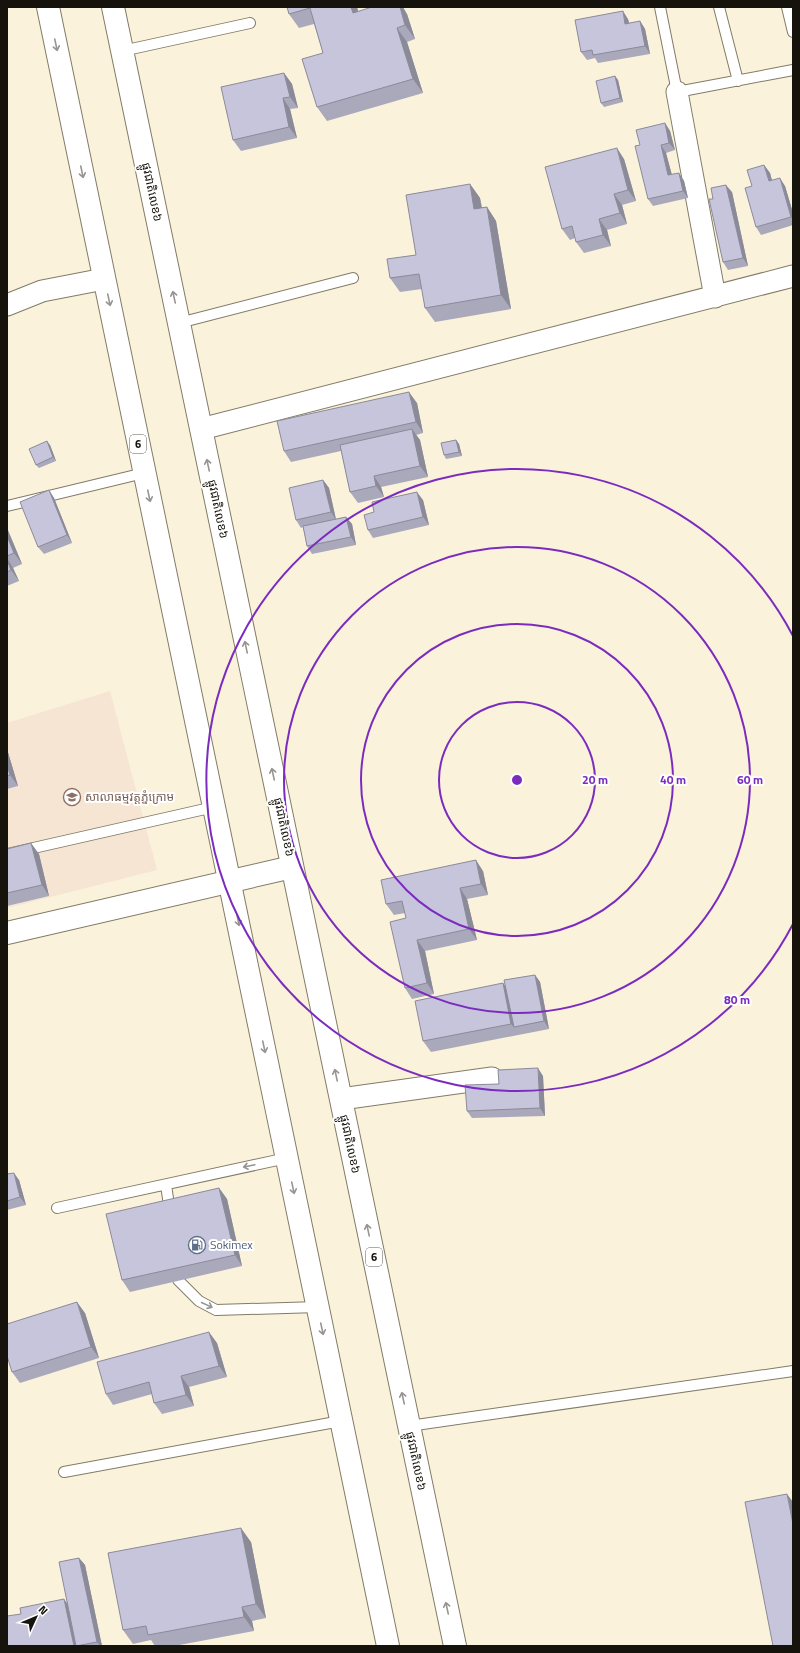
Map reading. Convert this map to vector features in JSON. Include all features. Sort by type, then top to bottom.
[{"type":"main road","name":"6","points":[[48,7],[388,1646]]},
{"type":"main road","name":"ផ្លូវជាតិលេខ៦","points":[[113,7],[455,1646]]},
{"type":"main road","points":[[7,933],[292,867]]},
{"type":"street","points":[[677,92],[715,297]]},
{"type":"street","points":[[201,429],[793,276]]},
{"type":"street","points":[[7,305],[42,291],[104,279]]},
{"type":"street","points":[[341,1100],[492,1078]]},
{"type":"lane","points":[[660,7],[677,92],[793,70]]},
{"type":"lane","points":[[719,7],[738,81]]},
{"type":"lane","points":[[787,7],[793,32]]},
{"type":"lane","points":[[122,51],[250,23]]},
{"type":"lane","points":[[179,323],[353,278]]},
{"type":"lane","points":[[7,506],[144,473]]},
{"type":"lane","points":[[7,854],[214,807]]},
{"type":"lane","points":[[57,1208],[287,1158]]},
{"type":"lane","points":[[166,1185],[170,1212]]},
{"type":"lane","points":[[178,1280],[199,1301],[216,1310],[318,1307]]},
{"type":"lane","points":[[409,1426],[793,1372]]},
{"type":"lane","points":[[64,1472],[342,1421]]},
{"type":"shaded area","name":"សាលាធម្មវត្តភ្នំក្រោម","points":[[110,691],[157,870],[7,908],[7,723]]},
{"type":"building","points":[[287,7],[351,7],[353,13],[372,7],[400,7],[405,25],[397,28],[413,79],[317,107],[302,59],[323,53],[310,8],[289,14]]},
{"type":"building","points":[[623,11],[625,24],[640,21],[645,46],[593,55],[592,50],[581,52],[575,20]]},
{"type":"building","points":[[284,73],[290,97],[283,98],[289,127],[233,140],[221,87]]},
{"type":"building","points":[[615,76],[620,98],[601,103],[596,81]]},
{"type":"building","points":[[665,123],[669,143],[661,145],[668,175],[679,173],[683,191],[648,199],[635,146],[640,145],[636,130]]},
{"type":"building","points":[[617,148],[628,190],[614,194],[620,213],[599,219],[603,235],[576,242],[572,226],[562,229],[545,167]]},
{"type":"building","points":[[764,165],[769,181],[780,178],[791,217],[756,227],[745,188],[752,186],[747,170]]},
{"type":"building","points":[[470,184],[474,209],[487,207],[501,295],[425,308],[419,274],[390,278],[387,259],[416,255],[406,195]]},
{"type":"building","points":[[726,185],[743,258],[723,262],[709,199],[713,199],[711,188]]},
{"type":"building","points":[[409,392],[416,422],[284,451],[277,421]]},
{"type":"building","points":[[412,429],[420,466],[374,476],[376,486],[350,492],[340,445]]},
{"type":"building","points":[[456,440],[459,452],[444,455],[441,443]]},
{"type":"building","points":[[47,441],[53,457],[36,465],[29,449]]},
{"type":"building","points":[[323,480],[331,512],[296,520],[289,488]]},
{"type":"building","points":[[49,490],[67,535],[38,547],[20,502]]},
{"type":"building","points":[[417,492],[423,517],[368,530],[364,515],[374,512],[372,502]]},
{"type":"building","points":[[346,517],[351,537],[307,546],[303,526]]},
{"type":"building","points":[[7,536],[14,553],[7,556]]},
{"type":"building","points":[[7,560],[11,570],[7,572]]},
{"type":"building","points":[[7,765],[10,775],[7,776]]},
{"type":"building","points":[[31,843],[42,885],[7,893],[7,849]]},
{"type":"building","points":[[476,860],[481,884],[460,888],[469,929],[417,940],[427,983],[405,988],[390,922],[406,918],[402,901],[386,904],[381,880]]},
{"type":"building","points":[[535,975],[544,1021],[514,1027],[504,980]]},
{"type":"building","points":[[503,983],[511,1024],[423,1041],[415,1001]]},
{"type":"building","points":[[538,1068],[540,1108],[467,1111],[465,1085],[499,1084],[498,1070]]},
{"type":"building","points":[[14,1173],[20,1197],[7,1201],[7,1174]]},
{"type":"building","points":[[219,1188],[235,1255],[122,1280],[106,1214]]},
{"type":"building","points":[[77,1302],[91,1347],[12,1372],[7,1356],[7,1324]]},
{"type":"building","points":[[209,1332],[219,1366],[181,1376],[186,1395],[154,1403],[149,1382],[106,1394],[97,1362]]},
{"type":"building","points":[[787,1494],[793,1524],[793,1646],[773,1646],[745,1502]]},
{"type":"building","points":[[241,1528],[256,1604],[242,1607],[244,1617],[148,1635],[146,1626],[123,1630],[108,1553]]},
{"type":"building","points":[[79,1558],[97,1642],[76,1646],[59,1562]]},
{"type":"building","points":[[64,1599],[74,1646],[7,1646],[7,1616],[21,1614],[20,1608]]},
{"type":"place","name":"សាលាធម្មវត្តភ្នំក្រោម","points":[[72,797]]},
{"type":"place","name":"Sokimex","points":[[197,1245]]}]
